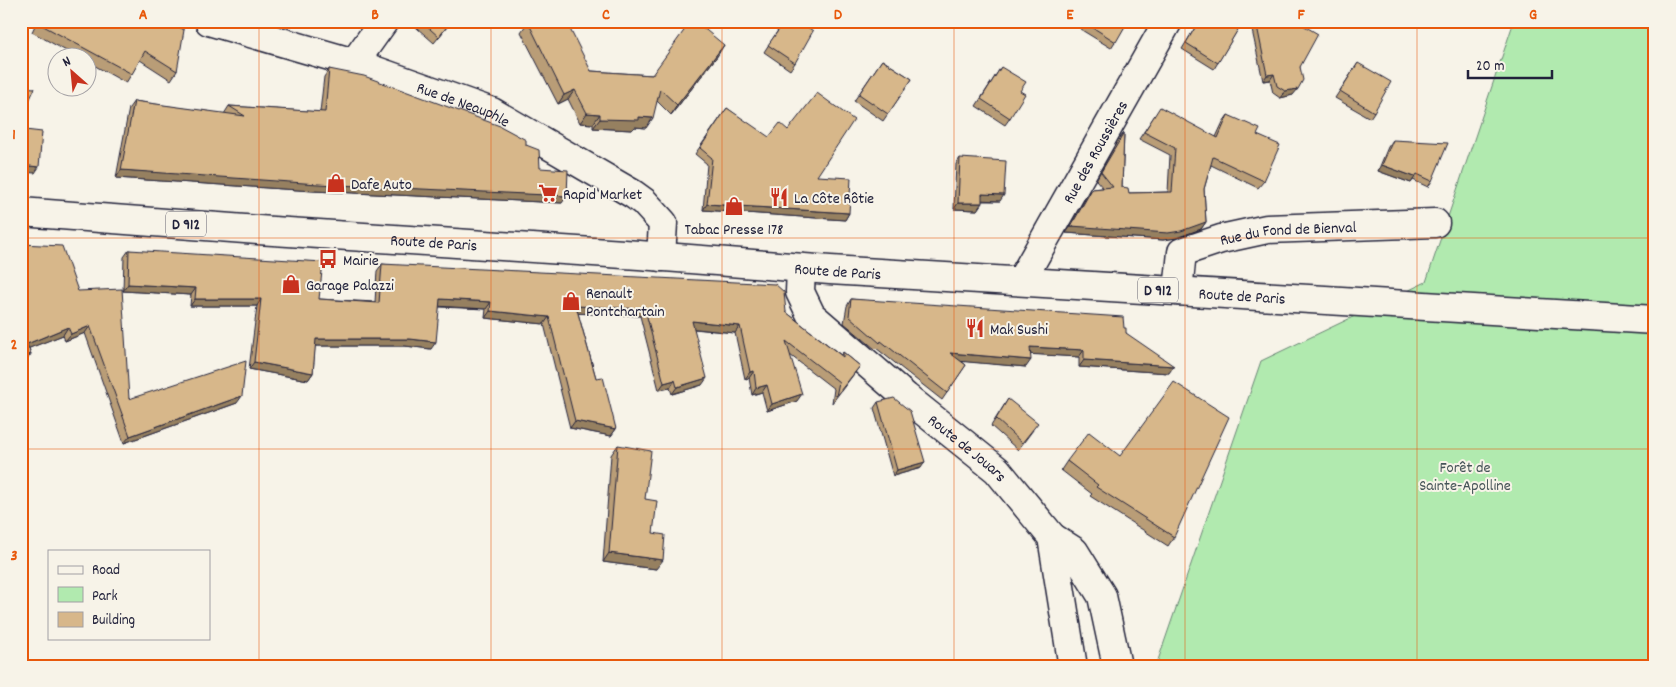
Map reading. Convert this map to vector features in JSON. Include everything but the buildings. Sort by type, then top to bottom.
[{"type":"street","name":"Rue de Neauphle","points":[[209,21],[354,63],[492,112],[644,202],[663,223],[661,257]]},
{"type":"street","points":[[354,63],[384,21]]},
{"type":"street","name":"Rue des Roussières","points":[[1021,281],[1168,21]]},
{"type":"street","name":"Route de Paris","points":[[21,212],[801,268],[1655,320]]},
{"type":"street","name":"Rue du Fond de Bienval","points":[[1178,291],[1182,252],[1222,238],[1267,229],[1435,223]]},
{"type":"street","name":"Route de Jouars","points":[[801,268],[800,292],[811,315],[906,398],[997,470],[1052,537]]},
{"type":"street","points":[[1052,537],[1072,661],[1071,666]]},
{"type":"street","points":[[1052,537],[1074,551],[1102,596],[1117,666]]},
{"type":"green space","name":"Forêt de Sainte-Apolline","points":[[1514,21],[1655,21],[1655,666],[1156,666],[1261,361],[1426,282]]},
{"type":"place","name":"Dafe Auto","points":[[336,183]]},
{"type":"place","name":"Rapid Market","points":[[548,193]]},
{"type":"place","name":"La Côte Rôtie","points":[[779,197]]},
{"type":"place","name":"Tabac Presse 178","points":[[734,206]]},
{"type":"place","name":"Mairie","points":[[328,259]]},
{"type":"place","name":"Garage Palazzi","points":[[291,284]]},
{"type":"place","name":"Renault Pontchartain","points":[[571,301]]},
{"type":"place","name":"Mak Sushi","points":[[975,328]]}]
